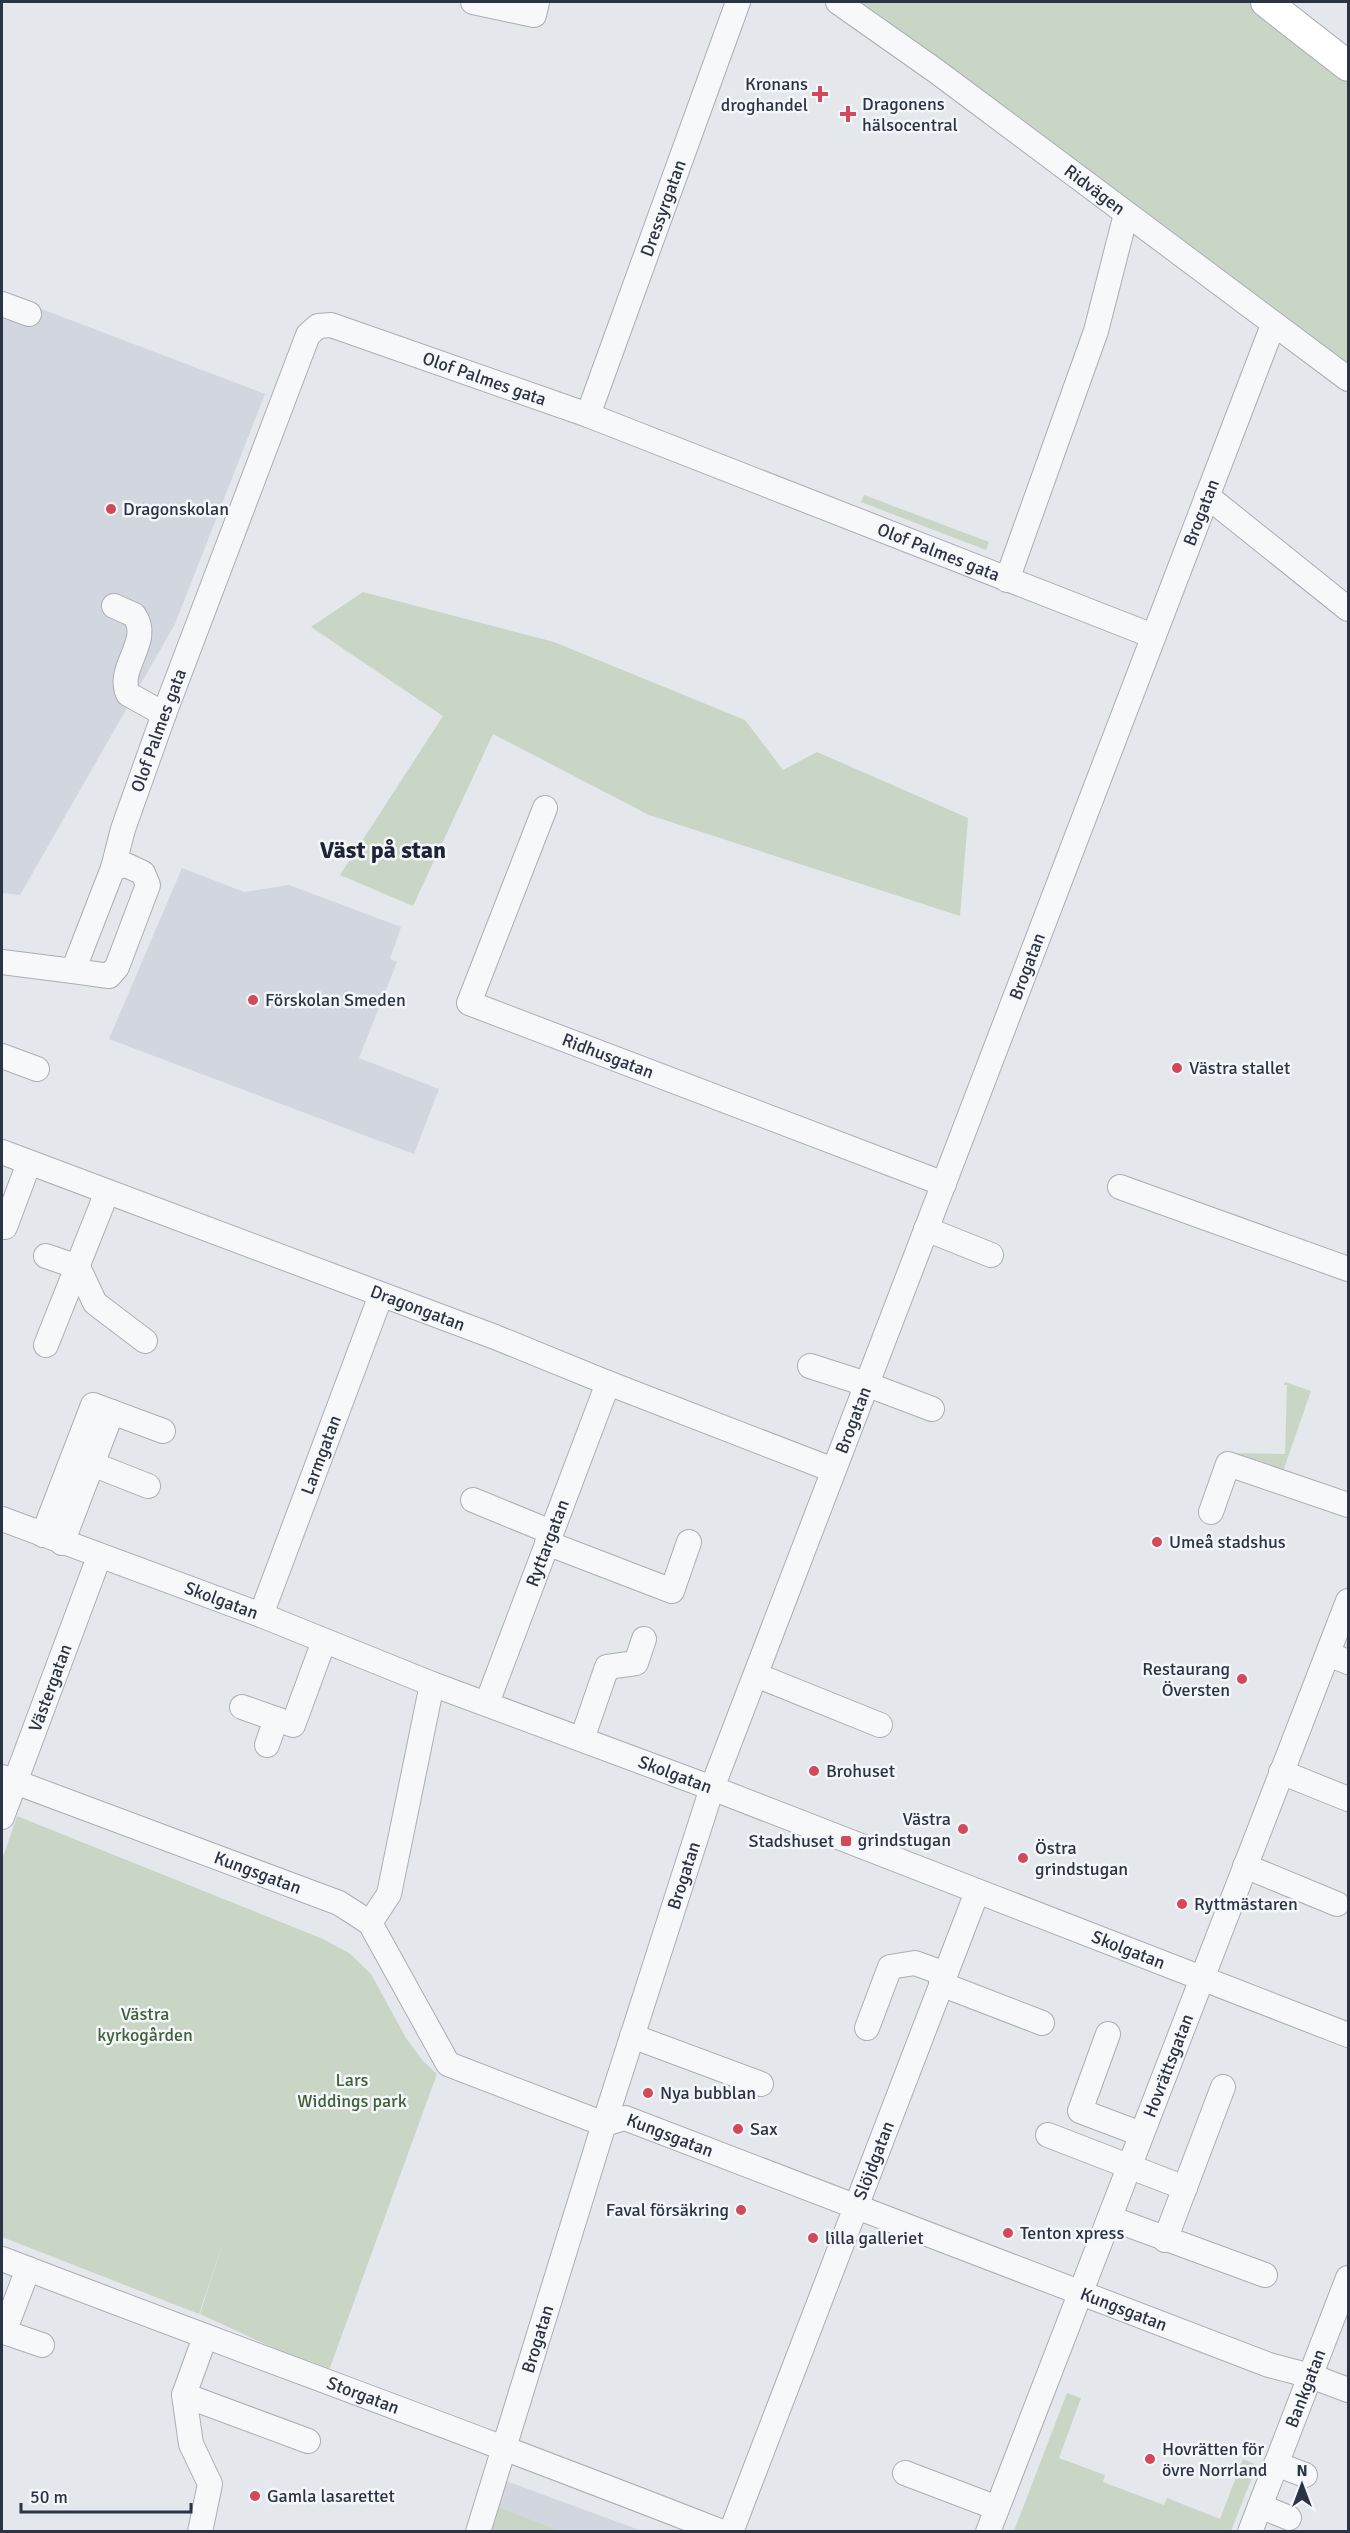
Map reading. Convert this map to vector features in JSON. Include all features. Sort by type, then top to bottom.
[{"type":"main road","points":[[1266,2],[1348,66]]},
{"type":"street","points":[[473,2],[534,15],[537,2]]},
{"type":"street","name":"Dressyrgatan","points":[[588,415],[738,2]]},
{"type":"street","name":"Ridvägen","points":[[838,2],[936,70],[1348,380]]},
{"type":"street","points":[[1007,580],[1096,331],[1126,214]]},
{"type":"street","points":[[2,304],[29,314]]},
{"type":"street","name":"Olof Palmes gata","points":[[74,971],[113,868],[123,829],[164,714],[308,335],[318,326],[332,325],[588,415],[1152,636]]},
{"type":"street","name":"Brogatan","points":[[478,2532],[711,1788],[1273,325]]},
{"type":"street","points":[[1207,496],[1348,609]]},
{"type":"street","points":[[114,606],[134,615],[140,629],[139,639],[125,678],[128,694],[164,714]]},
{"type":"street","name":"Ridhusgatan","points":[[545,808],[469,1003],[944,1184]]},
{"type":"street","points":[[2,962],[109,976],[117,967],[148,885],[143,873],[126,865],[113,868]]},
{"type":"street","points":[[2,1056],[37,1069]]},
{"type":"street","name":"Dragongatan","points":[[2,1152],[495,1337],[833,1470]]},
{"type":"street","points":[[2,1227],[5,1227],[29,1163]]},
{"type":"street","points":[[1120,1187],[1348,1269]]},
{"type":"street","points":[[46,1345],[107,1191]]},
{"type":"street","points":[[926,1229],[991,1255]]},
{"type":"street","points":[[46,1256],[78,1267],[95,1303],[145,1341]]},
{"type":"street","name":"Larmgatan","points":[[261,1616],[381,1295]]},
{"type":"street","points":[[810,1366],[932,1409]]},
{"type":"street","name":"Ryttargatan","points":[[487,1703],[608,1383]]},
{"type":"street","points":[[53,1539],[93,1405],[163,1431]]},
{"type":"street","points":[[53,1539],[92,1464],[112,1412]]},
{"type":"street","points":[[92,1464],[148,1486]]},
{"type":"street","points":[[1210,1512],[1228,1464],[1348,1505]]},
{"type":"street","points":[[473,1500],[548,1537],[672,1591],[690,1542]]},
{"type":"street","name":"Skolgatan","points":[[2,1519],[711,1788],[1348,2035]]},
{"type":"street","name":"Västergatan","points":[[2,1817],[8,1779],[99,1557]]},
{"type":"street","name":"Hovrättsgatan","points":[[988,2532],[1281,1772],[1338,1658],[1348,1600]]},
{"type":"street","points":[[582,1739],[607,1667],[636,1663],[644,1639]]},
{"type":"street","points":[[242,1707],[293,1725],[324,1641]]},
{"type":"street","points":[[756,1675],[880,1725]]},
{"type":"street","points":[[370,1923],[389,1894],[432,1684]]},
{"type":"street","points":[[267,1745],[276,1719]]},
{"type":"street","points":[[1281,1772],[1348,1799]]},
{"type":"street","name":"Kungsgatan","points":[[8,1779],[330,1899],[370,1923],[448,2064],[604,2124],[625,2118],[1269,2365],[1311,2376],[1348,2390]]},
{"type":"street","points":[[1245,1866],[1337,1904]]},
{"type":"street","name":"Slöjdgatan","points":[[731,2532],[977,1892]]},
{"type":"street","points":[[867,2028],[890,1967],[915,1963],[943,1979],[1042,2023]]},
{"type":"street","points":[[1108,2034],[1080,2111],[1142,2134]]},
{"type":"street","points":[[632,2036],[761,2084]]},
{"type":"street","points":[[1165,2240],[1223,2087]]},
{"type":"street","points":[[1048,2135],[1185,2188]]},
{"type":"street","points":[[1110,2218],[1265,2276]]},
{"type":"street","name":"Storgatan","points":[[2,2259],[205,2337],[505,2447],[722,2532]]},
{"type":"street","points":[[28,2270],[4,2332],[42,2345]]},
{"type":"street","name":"Bankgatan","points":[[1250,2532],[1348,2278]]},
{"type":"street","points":[[200,2532],[210,2484],[191,2444],[184,2395],[205,2337]]},
{"type":"street","points":[[184,2395],[308,2441]]},
{"type":"street","points":[[1276,2464],[1305,2475]]},
{"type":"street","points":[[905,2474],[997,2508]]},
{"type":"street","points":[[1260,2506],[1289,2518]]},
{"type":"shaded area","name":"Dragonskolan","points":[[2,294],[265,394],[175,624],[20,895],[2,893]]},
{"type":"shaded area","name":"Förskolan Smeden","points":[[182,868],[244,892],[289,885],[401,927],[390,959],[397,962],[359,1058],[439,1089],[414,1154],[109,1039]]},
{"type":"shaded area","points":[[506,2481],[642,2531],[561,2531],[498,2507]]},
{"type":"green space","points":[[838,2],[1266,2],[1348,66],[1348,379]]},
{"type":"green space","points":[[864,495],[989,542],[986,550],[861,502]]},
{"type":"green space","points":[[363,592],[554,642],[745,720],[783,770],[817,752],[968,818],[960,916],[649,815],[493,734],[413,906],[340,875],[443,716],[311,627]]},
{"type":"green space","points":[[1285,1382],[1311,1391],[1282,1474],[1228,1453],[1285,1454],[1287,1385],[1284,1385]]},
{"type":"green space","name":"Västra kyrkogården","points":[[17,1816],[323,1939],[349,1953],[371,1974],[406,2038],[423,2061],[437,2074],[328,2373],[200,2314],[226,2234],[199,2314],[2,2237],[2,1860]]},
{"type":"green space","points":[[1067,2393],[1081,2398],[1059,2458],[1105,2475],[1103,2482],[1164,2505],[1167,2498],[1220,2519],[1243,2459],[1257,2465],[1231,2531],[1014,2531]]},
{"type":"green space","points":[[498,2507],[561,2531],[490,2532]]},
{"type":"place","name":"Kronans droghandel","points":[[820,94]]},
{"type":"place","name":"Dragonens hälsocentral","points":[[848,114]]},
{"type":"place","name":"Dragonskolan","points":[[111,509]]},
{"type":"place","name":"Förskolan Smeden","points":[[253,1000]]},
{"type":"place","name":"Västra stallet","points":[[1177,1068]]},
{"type":"place","name":"Umeå stadshus","points":[[1157,1542]]},
{"type":"place","name":"Restaurang Översten","points":[[1242,1679]]},
{"type":"place","name":"Brohuset","points":[[814,1771]]},
{"type":"place","name":"Västra grindstugan","points":[[963,1829]]},
{"type":"place","name":"Stadshuset","points":[[846,1841]]},
{"type":"place","name":"Östra grindstugan","points":[[1023,1858]]},
{"type":"place","name":"Ryttmästaren","points":[[1182,1904]]},
{"type":"place","name":"Nya bubblan","points":[[648,2093]]},
{"type":"place","name":"Sax","points":[[738,2129]]},
{"type":"place","name":"Faval försäkring","points":[[741,2210]]},
{"type":"place","name":"Tenton xpress","points":[[1008,2233]]},
{"type":"place","name":"lilla galleriet","points":[[813,2238]]},
{"type":"place","name":"Hovrätten för övre Norrland","points":[[1150,2459]]},
{"type":"place","name":"Gamla lasarettet","points":[[255,2496]]},
{"type":"district","name":"Väst på stan","points":[[383,850]]},
{"type":"park label","name":"Lars Widdings park","points":[[352,2090]]}]
